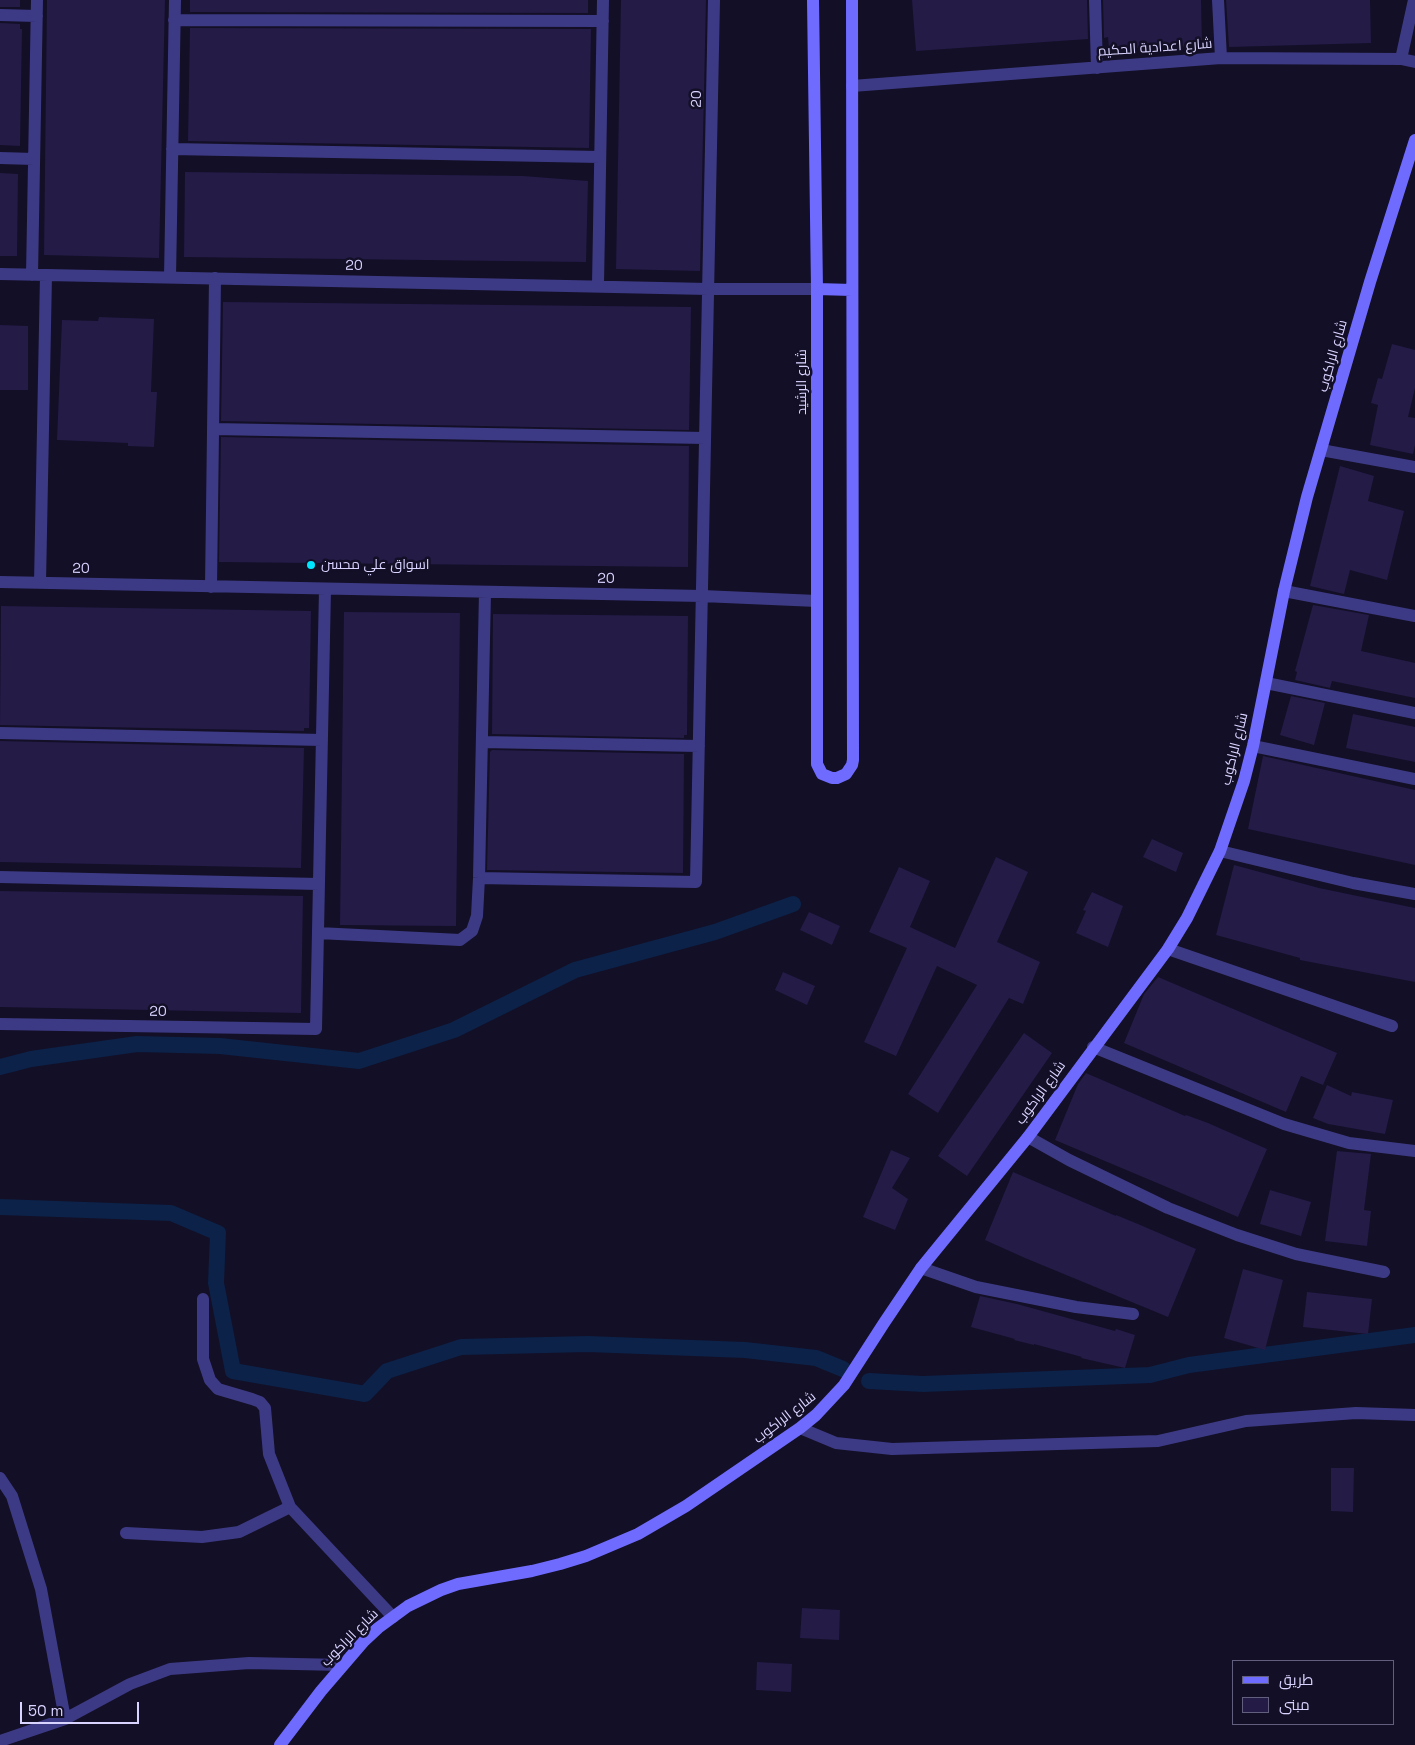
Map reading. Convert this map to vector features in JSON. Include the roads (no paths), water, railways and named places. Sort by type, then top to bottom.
[{"type":"street","points":[[32,275],[37,0]]},
{"type":"street","points":[[170,278],[174,0]]},
{"type":"street","points":[[598,286],[603,0]]},
{"type":"street","name":"20","points":[[480,878],[696,882],[714,0]]},
{"type":"street","name":"شارع الرشيد","points":[[813,0],[817,289],[817,764],[822,774],[832,778],[846,774],[853,760],[852,290]]},
{"type":"street","points":[[708,289],[852,290],[852,0]]},
{"type":"street","points":[[1096,0],[1097,68]]},
{"type":"street","points":[[1218,0],[1221,58]]},
{"type":"street","points":[[1402,59],[1414,0]]},
{"type":"street","points":[[0,15],[36,16]]},
{"type":"street","points":[[174,20],[603,22]]},
{"type":"street","name":"شارع اعدادية الحكيم","points":[[852,86],[1221,58],[1402,59],[1415,62]]},
{"type":"street","name":"شارع الراكوب","points":[[280,1745],[305,1710],[342,1665],[364,1641],[392,1617],[424,1598],[458,1584],[560,1564],[621,1542],[686,1506],[816,1415],[844,1385],[921,1268],[1028,1137],[1093,1047],[1168,949],[1187,918],[1220,851],[1239,799],[1253,746],[1284,591],[1307,497],[1370,282],[1415,140]]},
{"type":"street","points":[[172,149],[600,157]]},
{"type":"street","points":[[0,158],[34,159]]},
{"type":"street","name":"20","points":[[0,274],[708,289]]},
{"type":"street","points":[[40,583],[46,275]]},
{"type":"street","points":[[211,586],[215,278]]},
{"type":"street","points":[[214,429],[705,438]]},
{"type":"street","points":[[1321,450],[1415,467]]},
{"type":"street","name":"20","points":[[0,582],[702,596]]},
{"type":"street","points":[[325,589],[318,933],[460,940],[472,931],[477,916],[480,878],[486,592]]},
{"type":"street","points":[[1284,591],[1415,616]]},
{"type":"street","points":[[702,596],[817,600]]},
{"type":"street","points":[[1266,683],[1415,712]]},
{"type":"street","points":[[0,734],[322,740]]},
{"type":"street","points":[[482,742],[699,746]]},
{"type":"street","points":[[1253,746],[1415,779]]},
{"type":"street","points":[[1220,851],[1353,883],[1415,894]]},
{"type":"street","points":[[0,878],[319,884]]},
{"type":"street","name":"20","points":[[0,1024],[316,1029],[318,933]]},
{"type":"street","points":[[1168,949],[1392,1026]]},
{"type":"street","points":[[1093,1047],[1284,1124],[1349,1142],[1415,1151]]},
{"type":"street","points":[[1028,1137],[1069,1160],[1168,1208],[1237,1235],[1296,1254],[1384,1272]]},
{"type":"street","points":[[921,1268],[976,1287],[1076,1307],[1133,1314]]},
{"type":"street","points":[[203,1299],[203,1359],[210,1380],[218,1389],[260,1402],[265,1408],[269,1454],[290,1507],[392,1617]]},
{"type":"street","points":[[800,1428],[836,1443],[892,1449],[1158,1441],[1246,1421],[1356,1413],[1415,1415]]},
{"type":"street","points":[[0,1478],[12,1496],[41,1589],[65,1719]]},
{"type":"street","points":[[126,1533],[202,1537],[239,1532],[290,1507]]},
{"type":"street","points":[[0,1741],[65,1719],[130,1684],[170,1669],[250,1663],[342,1665]]},
{"type":"waterway","points":[[0,1067],[31,1059],[137,1044],[220,1046],[359,1061],[454,1030],[575,970],[715,932],[793,904]]},
{"type":"waterway","points":[[0,1207],[171,1213],[218,1233],[216,1283],[233,1371],[365,1394],[387,1371],[461,1347],[588,1344],[745,1350],[816,1358],[843,1369]]},
{"type":"waterway","points":[[869,1381],[923,1384],[1150,1375],[1189,1365],[1415,1335]]},
{"type":"place","name":"اسواق علي محسن","points":[[311,565]]}]
